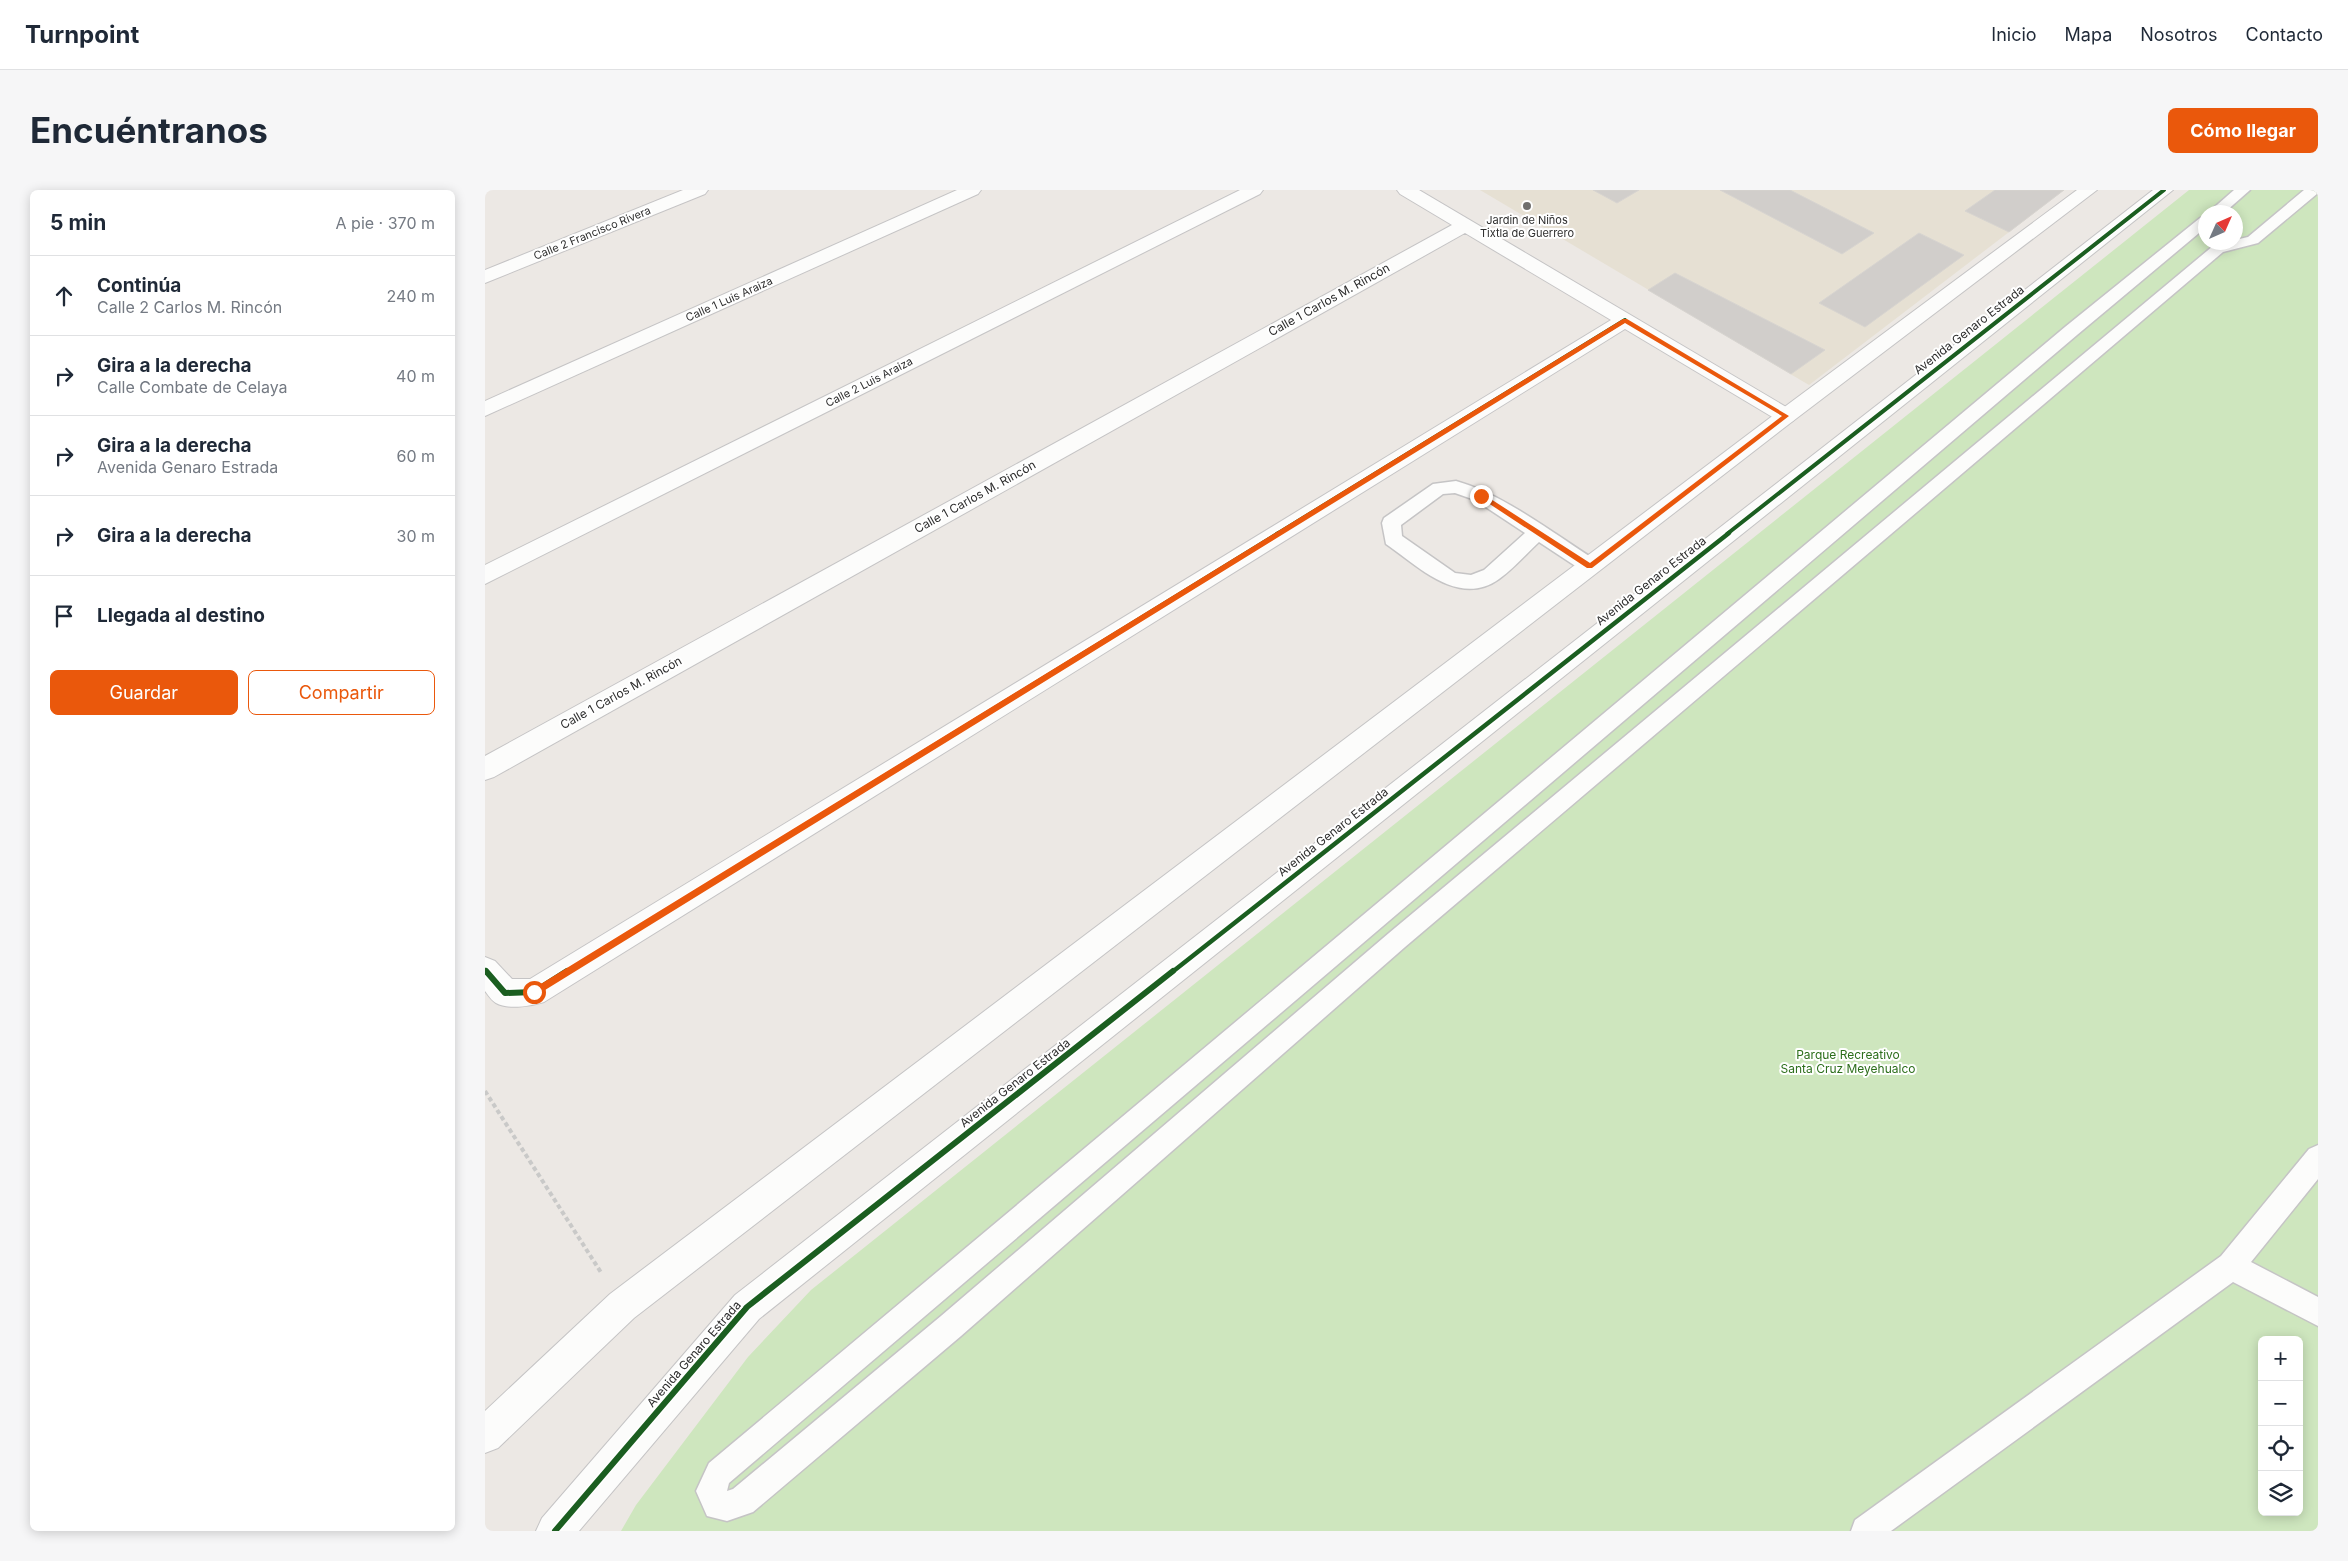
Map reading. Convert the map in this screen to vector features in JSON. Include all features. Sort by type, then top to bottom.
[{"type":"street","name":"Calle 2 Francisco Rivera","points":[[485,277],[699,190]]},
{"type":"street","name":"Calle 1 Luis Araiza","points":[[485,409],[973,190]]},
{"type":"street","name":"Calle 2 Luis Araiza","points":[[485,575],[1254,190]]},
{"type":"street","points":[[1407,190],[1786,416]]},
{"type":"street","points":[[485,1436],[622,1306],[1786,416],[2088,190]]},
{"type":"street","points":[[2116,228],[2136,190]]},
{"type":"street","name":"Avenida Genaro Estrada","points":[[555,1531],[747,1307],[2164,190]]},
{"type":"street","name":"Calle 1 Carlos M. Rincón","points":[[485,769],[1465,224]]},
{"type":"street","points":[[485,970],[505,993],[534,992],[1625,320]]},
{"type":"lane","points":[[2225,205],[2243,190]]},
{"type":"lane","points":[[2243,243],[2253,240],[2313,190]]},
{"type":"lane","points":[[2197,228],[2071,332],[719,1473],[711,1491],[717,1505],[727,1506],[741,1501],[764,1483],[951,1326],[1397,940],[2217,250]]},
{"type":"lane","points":[[1538,532],[1491,575],[1472,582],[1451,580],[1393,539],[1391,523],[1439,488],[1456,487],[1481,496],[1538,532],[1590,566]]},
{"type":"lane","points":[[1865,1531],[2231,1266],[2318,1158]]},
{"type":"lane","points":[[2231,1266],[2318,1312]]},
{"type":"path","points":[[485,1091],[622,1306]]},
{"type":"shaded area","points":[[1480,190],[2064,190],[1809,385]]},
{"type":"green space","name":"Parque Recreativo Santa Cruz Meyehualco","points":[[2189,190],[2318,190],[2318,1531],[621,1531],[636,1505],[748,1357],[811,1290]]},
{"type":"building","points":[[1593,190],[1639,190],[1617,203]]},
{"type":"building","points":[[1720,190],[1790,190],[1874,233],[1842,254]]},
{"type":"building","points":[[1995,190],[2064,190],[2009,232],[1965,211]]},
{"type":"building","points":[[1919,233],[1964,255],[1865,327],[1819,303]]},
{"type":"building","points":[[1675,273],[1825,350],[1791,374],[1648,290]]},
{"type":"cycle path","points":[[555,1531],[747,1307],[2164,190]]},
{"type":"cycle path","points":[[485,970],[505,993],[534,992],[1625,320]]},
{"type":"place","name":"Jardin de Niños Tixtla de Guerrero","points":[[1527,206]]},
{"type":"route","points":[[534,992],[1625,320],[1786,416],[1590,566],[1481,496]]}]
